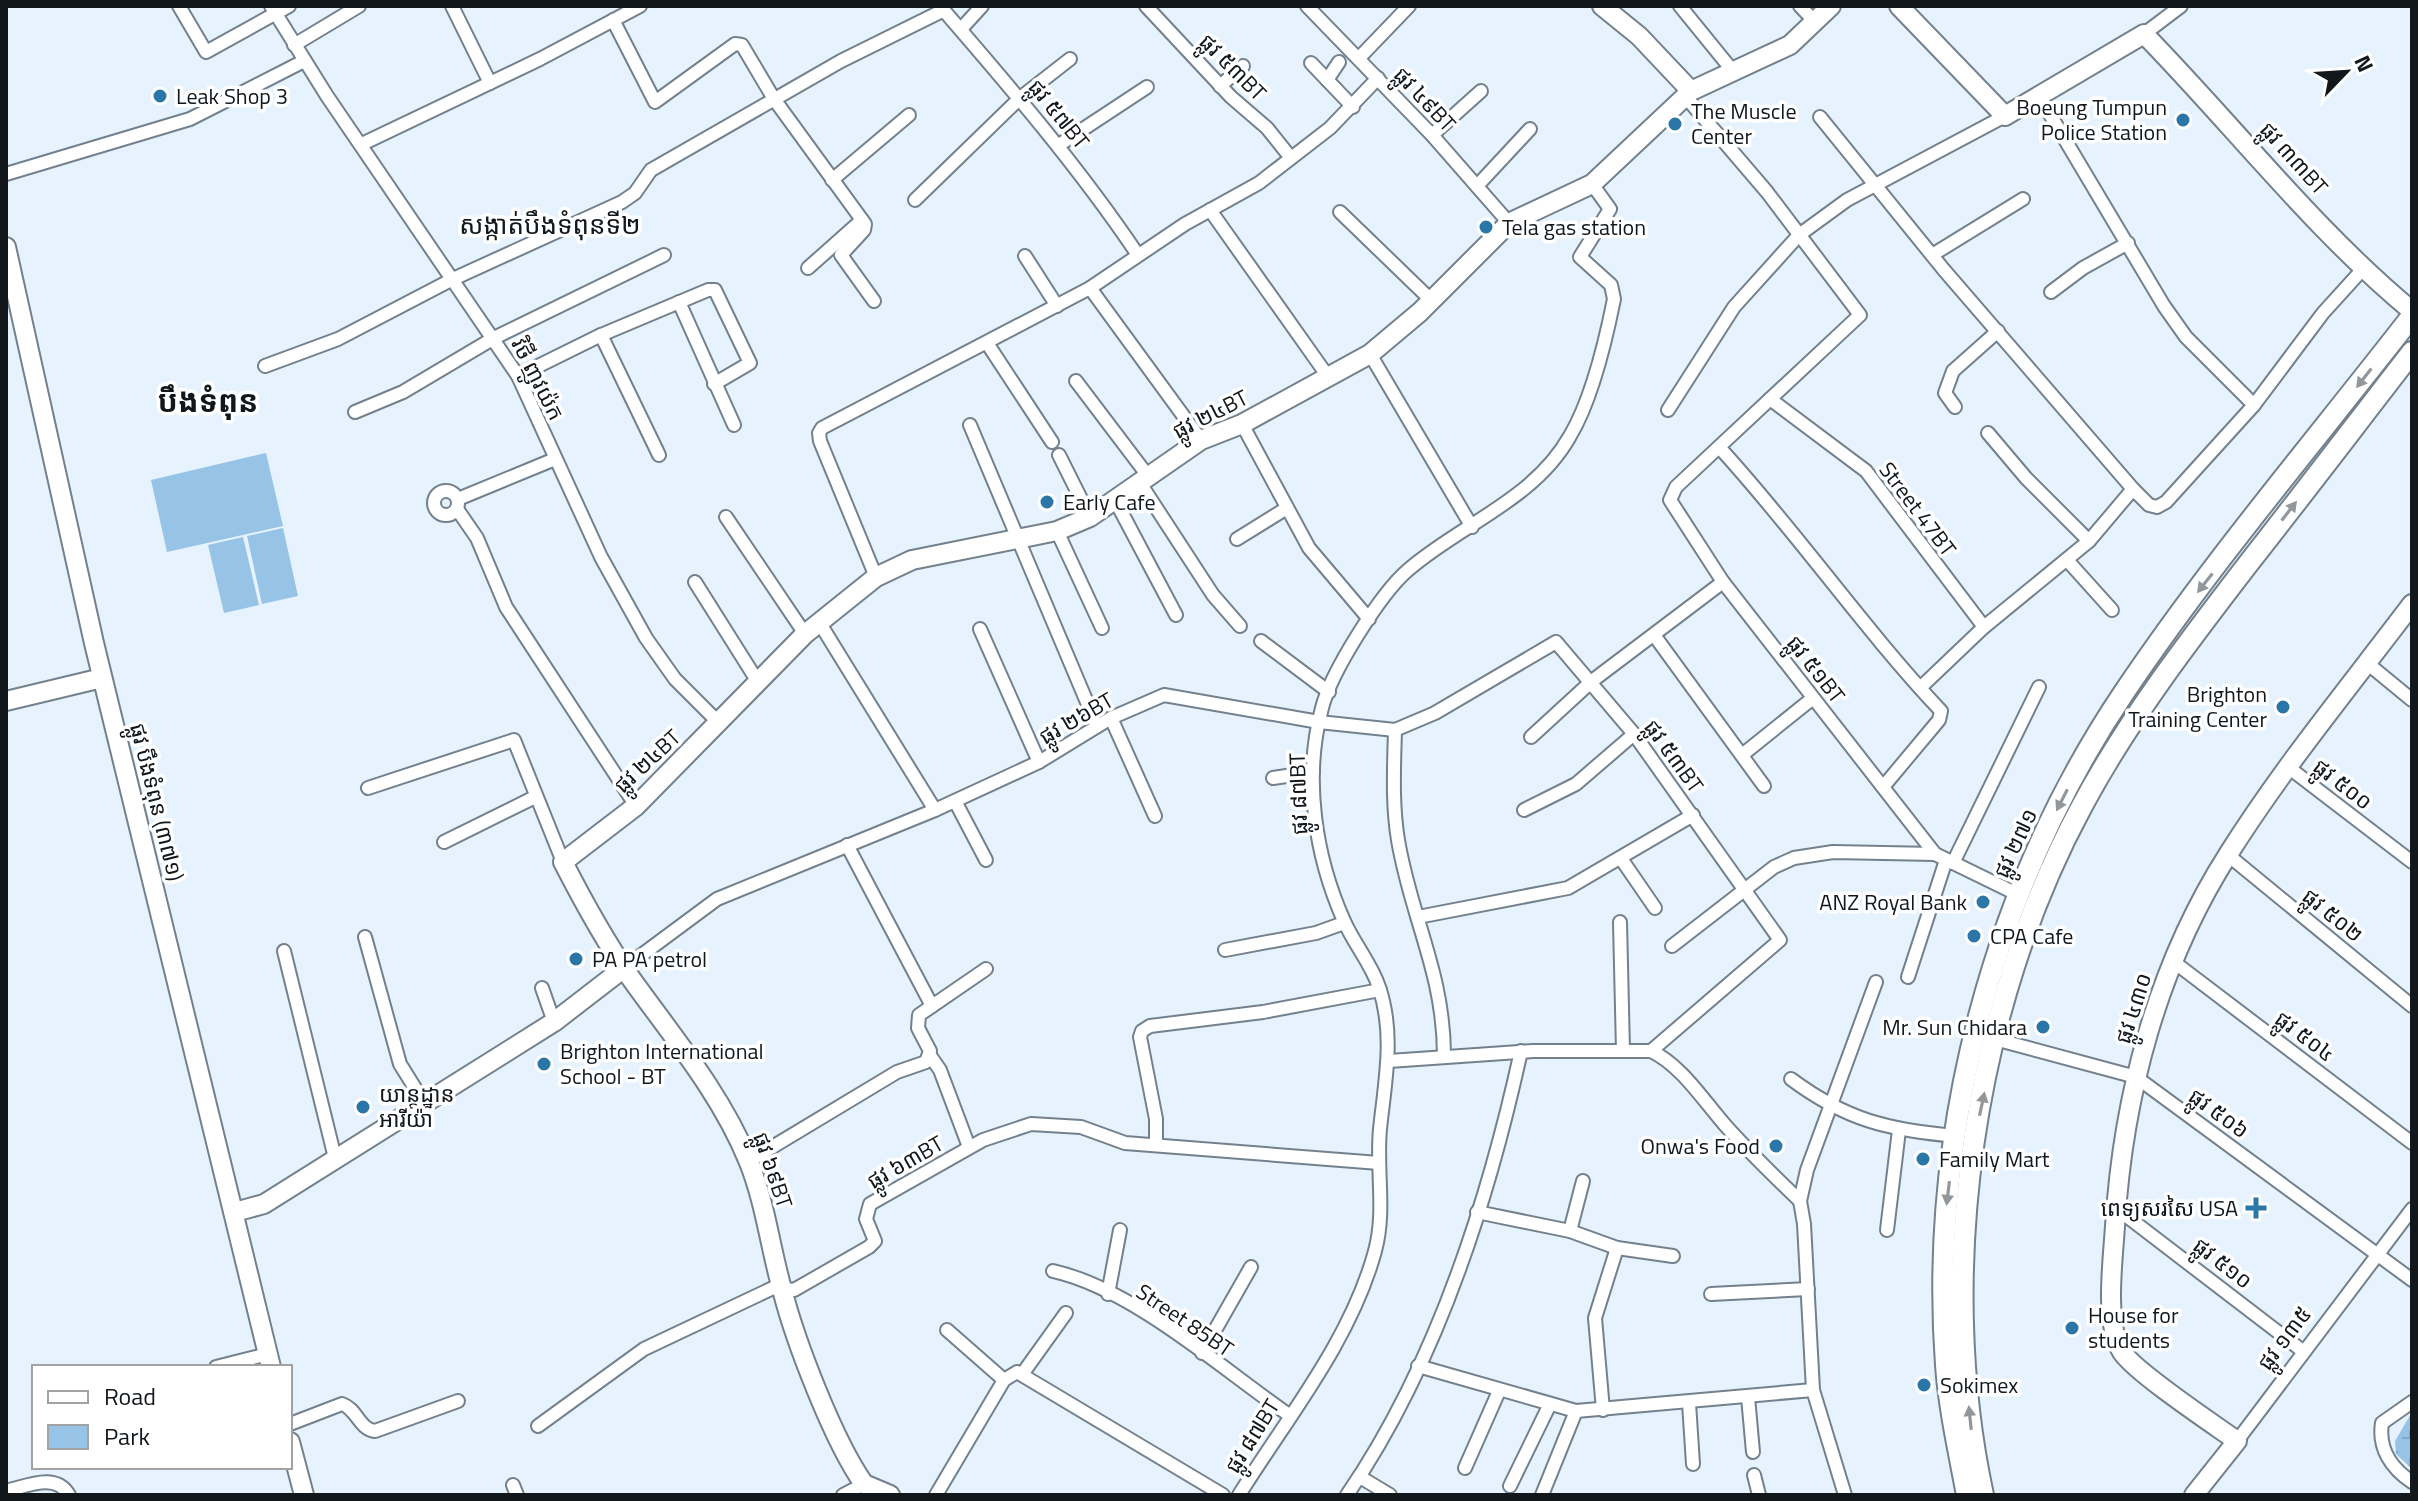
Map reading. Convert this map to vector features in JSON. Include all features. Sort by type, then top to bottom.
[{"type":"main road","name":"ផ្លូវ ២៧១","points":[[1983,1495],[1963,1349],[1961,1257],[1986,1036],[2017,894],[2062,798],[2122,695],[2412,314]]},
{"type":"main road","name":"ផ្លូវ ២៧១","points":[[1967,1495],[1945,1361],[1943,1257],[1956,1136],[1986,1036],[2036,904],[2081,807],[2133,720],[2204,621],[2412,352]]},
{"type":"street","points":[[179,6],[206,52],[273,10],[289,6]]},
{"type":"street","points":[[294,45],[359,6]]},
{"type":"street","points":[[452,6],[490,83]]},
{"type":"street","points":[[362,144],[640,6]]},
{"type":"street","points":[[961,29],[982,6]]},
{"type":"street","name":"ផ្លូវ ៥៣BT","points":[[1146,6],[1220,86],[1267,128],[1291,158]]},
{"type":"street","points":[[1359,58],[1409,6]]},
{"type":"street","points":[[1602,6],[1639,36],[1688,94],[1860,315],[1719,447],[1771,504],[1941,715],[1883,787]]},
{"type":"street","points":[[1680,6],[1732,70]]},
{"type":"street","points":[[1800,6],[1816,23]]},
{"type":"street","name":"ផ្លូវ ២៤BT","points":[[563,862],[636,806],[812,628],[876,577],[912,560],[1057,531],[1090,517],[1201,440],[1242,424],[1370,354],[1432,301],[1509,223],[1592,184],[1688,94],[1732,70],[1790,45],[1831,6]]},
{"type":"street","points":[[1899,6],[2005,116]]},
{"type":"street","points":[[1668,410],[1734,307],[1799,235],[1847,200],[2005,116],[2144,34],[2181,6]]},
{"type":"street","name":"ផ្លូវ ៤៩BT","points":[[1309,7],[1432,135],[1509,223]]},
{"type":"street","points":[[265,366],[338,339],[453,279],[629,198],[651,170],[942,8]]},
{"type":"street","name":"ផ្លូវ ៥៧BT","points":[[942,8],[1059,145],[1138,255]]},
{"type":"street","name":"វិថី ញូវយ៉ក","points":[[273,10],[304,61],[518,376],[601,557],[646,638],[675,679],[719,723]]},
{"type":"street","points":[[613,20],[655,102],[739,42],[774,99],[862,220],[864,230],[841,255],[874,301]]},
{"type":"street","name":"ផ្លូវ ៣៣BT","points":[[2144,34],[2224,115],[2362,270],[2412,314]]},
{"type":"street","points":[[915,200],[1020,98],[1070,59]]},
{"type":"street","points":[[6,174],[190,119],[304,61]]},
{"type":"street","points":[[1327,80],[1339,62]]},
{"type":"street","points":[[1311,63],[1353,107]]},
{"type":"street","points":[[1220,86],[1243,66]]},
{"type":"street","points":[[876,577],[819,433],[1090,288],[1210,210],[1259,183],[1353,107],[1378,78]]},
{"type":"street","points":[[1059,145],[1147,87]]},
{"type":"street","points":[[1432,135],[1481,91]]},
{"type":"street","points":[[2039,96],[2186,337],[2254,405]]},
{"type":"street","points":[[832,180],[909,115]]},
{"type":"street","points":[[1820,117],[1932,255],[2149,505],[2157,507],[2166,502],[2254,405],[2323,313],[2362,270]]},
{"type":"street","points":[[1477,186],[1530,129]]},
{"type":"street","name":"ផ្លូវ ៨៧BT","points":[[1239,1495],[1331,1351],[1375,1250],[1382,1211],[1379,1163],[1389,1061],[1380,990],[1344,923],[1321,860],[1313,772],[1319,722],[1329,692],[1387,590],[1410,568],[1514,497],[1551,461],[1570,436],[1585,398],[1614,299],[1611,285],[1580,257],[1610,209],[1592,184]]},
{"type":"street","points":[[1932,255],[2023,199]]},
{"type":"street","points":[[1210,210],[1329,378]]},
{"type":"street","points":[[1340,212],[1432,301]]},
{"type":"street","points":[[808,268],[862,220]]},
{"type":"street","points":[[2051,292],[2083,268],[2128,243]]},
{"type":"street","name":"ផ្លូវ បឹងទំពុន (៣៧១)","points":[[6,247],[102,678],[269,1360]]},
{"type":"street","points":[[355,412],[403,392],[494,338],[664,255]]},
{"type":"street","points":[[1025,256],[1057,306]]},
{"type":"street","points":[[1090,288],[1201,440]]},
{"type":"street","points":[[518,376],[601,335],[715,290],[749,358],[746,368],[714,384]]},
{"type":"street","points":[[679,302],[734,425]]},
{"type":"street","points":[[1955,407],[1945,393],[1953,371],[1998,331]]},
{"type":"street","points":[[601,335],[659,455]]},
{"type":"street","points":[[987,343],[1052,442]]},
{"type":"street","points":[[1370,354],[1472,527]]},
{"type":"street","points":[[1076,381],[1144,480],[1213,595],[1240,626]]},
{"type":"street","name":"Street 47BT","points":[[1770,399],[1866,471],[1984,627]]},
{"type":"street","points":[[1242,424],[1309,548],[1369,619]]},
{"type":"street","points":[[970,425],[1097,726]]},
{"type":"street","points":[[1988,433],[2026,478],[2089,541]]},
{"type":"street","name":"ផ្លូវ ៥១BT","points":[[1719,447],[1676,487],[1671,496],[1672,504],[1723,582],[1883,787],[1945,859]]},
{"type":"street","points":[[1059,455],[1090,517]]},
{"type":"street","points":[[555,459],[457,504],[477,538],[506,607],[636,806]]},
{"type":"street","points":[[1920,688],[1984,627],[2089,541],[2133,489]]},
{"type":"street","points":[[1115,500],[1176,615]]},
{"type":"street","points":[[1237,539],[1287,508]]},
{"type":"street","points":[[726,517],[812,628],[935,810]]},
{"type":"street","points":[[1057,531],[1102,628]]},
{"type":"street","points":[[2067,560],[2112,610]]},
{"type":"street","points":[[695,582],[758,682]]},
{"type":"street","points":[[1531,737],[1592,681],[1723,582]]},
{"type":"street","name":"ផ្លូវ ៤៣០","points":[[2237,1441],[2122,1352],[2115,1333],[2112,1280],[2116,1208],[2136,1077],[2152,1018],[2174,962],[2228,855],[2288,767],[2412,604]]},
{"type":"street","points":[[980,629],[1039,762]]},
{"type":"street","points":[[1654,635],[1764,786]]},
{"type":"street","points":[[1261,641],[1329,692]]},
{"type":"street","name":"ផ្លូវ ២៦BT","points":[[624,968],[717,899],[955,801],[1039,762],[1111,718],[1164,695],[1319,722],[1395,730],[1435,713],[1556,642],[1566,650]]},
{"type":"street","name":"ផ្លូវ ៥៣BT","points":[[1566,650],[1634,734],[1780,940],[1651,1051]]},
{"type":"street","points":[[2367,663],[2412,700]]},
{"type":"street","points":[[6,701],[102,678]]},
{"type":"street","points":[[1908,977],[1945,859],[2039,687]]},
{"type":"street","points":[[1742,755],[1813,698]]},
{"type":"street","points":[[1111,718],[1155,816]]},
{"type":"street","points":[[1395,730],[1398,843],[1440,992],[1444,1056]]},
{"type":"street","points":[[1524,810],[1576,784],[1634,734]]},
{"type":"street","name":"ផ្លូវ ៦៩BT","points":[[368,788],[514,740],[563,862],[624,968],[681,1044],[729,1121],[749,1161],[776,1254],[782,1289],[823,1401],[864,1484]]},
{"type":"street","name":"ផ្លូវ ៥០០","points":[[2288,767],[2412,862]]},
{"type":"street","points":[[1273,778],[1313,772]]},
{"type":"street","points":[[444,842],[535,797]]},
{"type":"street","points":[[955,801],[986,860]]},
{"type":"street","points":[[1418,917],[1568,888],[1622,860],[1693,815]]},
{"type":"street","points":[[847,845],[932,1006]]},
{"type":"street","points":[[1672,946],[1774,867],[1794,858],[1833,852],[1945,859],[2017,894]]},
{"type":"street","name":"ផ្លូវ ៥០២","points":[[2228,855],[2412,1006]]},
{"type":"street","points":[[1622,860],[1655,908]]},
{"type":"street","points":[[1620,922],[1623,1051]]},
{"type":"street","points":[[1225,950],[1316,933],[1344,923]]},
{"type":"street","points":[[365,937],[400,1064],[423,1101]]},
{"type":"street","points":[[284,951],[335,1158]]},
{"type":"street","name":"ផ្លូវ ៥០៤","points":[[2174,962],[2412,1143]]},
{"type":"street","points":[[235,1212],[264,1204],[423,1101],[554,1022],[624,968]]},
{"type":"street","points":[[969,1147],[940,1070],[916,1021],[932,1006],[986,969]]},
{"type":"street","points":[[1845,1495],[1813,1390],[1800,1201],[1829,1107],[1876,982]]},
{"type":"street","points":[[542,988],[554,1022]]},
{"type":"street","points":[[1156,1144],[1156,1119],[1140,1037],[1142,1031],[1150,1026],[1263,1012],[1380,990]]},
{"type":"street","name":"ផ្លូវ ៥០៦","points":[[1986,1036],[2136,1077],[2412,1280]]},
{"type":"street","points":[[1347,1495],[1360,1477],[1418,1366],[1455,1279],[1503,1135],[1521,1051]]},
{"type":"street","points":[[1389,1061],[1521,1051],[1651,1051],[1663,1056],[1682,1075],[1727,1128],[1800,1201]]},
{"type":"street","points":[[749,1161],[897,1072],[931,1057]]},
{"type":"street","points":[[1791,1079],[1829,1107],[1864,1121],[1899,1130],[1956,1136]]},
{"type":"street","name":"ផ្លូវ ៦៣BT","points":[[538,1426],[644,1349],[773,1288],[794,1290],[869,1247],[875,1241],[866,1219],[870,1204],[969,1147],[1010,1130],[1043,1123],[1081,1127],[1125,1143],[1379,1163]]},
{"type":"street","points":[[1887,1230],[1899,1130]]},
{"type":"street","points":[[1570,1231],[1583,1181]]},
{"type":"street","name":"ផ្លូវ ៥១០","points":[[2116,1208],[2304,1352]]},
{"type":"street","name":"ផ្លូវ ១៣៥","points":[[2203,1492],[2237,1441],[2412,1209]]},
{"type":"street","points":[[1477,1212],[1570,1231],[1617,1248],[1673,1256]]},
{"type":"street","points":[[1108,1294],[1120,1230]]},
{"type":"street","points":[[1603,1410],[1595,1318],[1617,1248]]},
{"type":"street","points":[[1202,1353],[1251,1267]]},
{"type":"street","name":"Street 85BT","points":[[1053,1271],[1070,1275],[1152,1317],[1289,1415]]},
{"type":"street","points":[[1711,1294],[1808,1289]]},
{"type":"street","points":[[1023,1373],[1066,1313]]},
{"type":"street","points":[[947,1330],[1004,1380]]},
{"type":"street","points":[[231,1365],[269,1360]]},
{"type":"street","points":[[1418,1366],[1549,1406],[1576,1411],[1813,1390]]},
{"type":"street","points":[[936,1495],[1004,1380],[1011,1374],[1023,1373],[1223,1495]]},
{"type":"street","points":[[1465,1468],[1499,1391]]},
{"type":"street","points":[[1748,1397],[1753,1452]]},
{"type":"street","points":[[292,1423],[342,1404],[348,1406],[366,1428],[375,1431],[458,1401]]},
{"type":"street","points":[[2412,1402],[2382,1423],[2380,1437],[2383,1451],[2412,1482]]},
{"type":"street","points":[[1689,1403],[1693,1464]]},
{"type":"street","points":[[1510,1486],[1549,1406]]},
{"type":"street","points":[[1542,1495],[1576,1411]]},
{"type":"street","points":[[292,1450],[304,1495]]},
{"type":"street","points":[[1754,1475],[1759,1495]]},
{"type":"street","points":[[1360,1477],[1390,1495]]},
{"type":"street","points":[[6,1491],[47,1481],[63,1486],[69,1495]]},
{"type":"street","points":[[843,1495],[864,1484],[890,1495]]},
{"type":"green space","points":[[266,453],[283,526],[167,552],[151,480]]},
{"type":"green space","points":[[283,528],[298,596],[262,604],[247,536]]},
{"type":"green space","points":[[243,537],[259,605],[224,613],[208,545]]},
{"type":"green space","points":[[2412,1412],[2412,1469],[2396,1454],[2395,1441]]},
{"type":"place","name":"Leak Shop 3","points":[[160,96]]},
{"type":"place","name":"Boeung Tumpun Police Station","points":[[2183,120]]},
{"type":"place","name":"The Muscle Center","points":[[1675,124]]},
{"type":"place","name":"Tela gas station","points":[[1486,227]]},
{"type":"place","name":"Early Cafe","points":[[1047,502]]},
{"type":"place","name":"Brighton Training Center","points":[[2283,707]]},
{"type":"place","name":"ANZ Royal Bank","points":[[1983,902]]},
{"type":"place","name":"CPA Cafe","points":[[1974,936]]},
{"type":"place","name":"PA PA petrol","points":[[576,959]]},
{"type":"place","name":"Mr. Sun Chidara","points":[[2043,1027]]},
{"type":"place","name":"Brighton International School - BT","points":[[544,1064]]},
{"type":"place","name":"យាន្ដដ្ឋាន អារីយ៉ា","points":[[363,1107]]},
{"type":"place","name":"Onwa's Food","points":[[1776,1146]]},
{"type":"place","name":"Family Mart","points":[[1923,1159]]},
{"type":"place","name":"ពេទ្យសរសៃ USA","points":[[2256,1208]]},
{"type":"place","name":"House for students","points":[[2072,1328]]},
{"type":"place","name":"Sokimex","points":[[1924,1385]]},
{"type":"district","name":"សង្កាត់បឹងទំពុនទី២","points":[[550,224]]},
{"type":"district","name":"បឹងទំពុន","points":[[208,401]]}]
